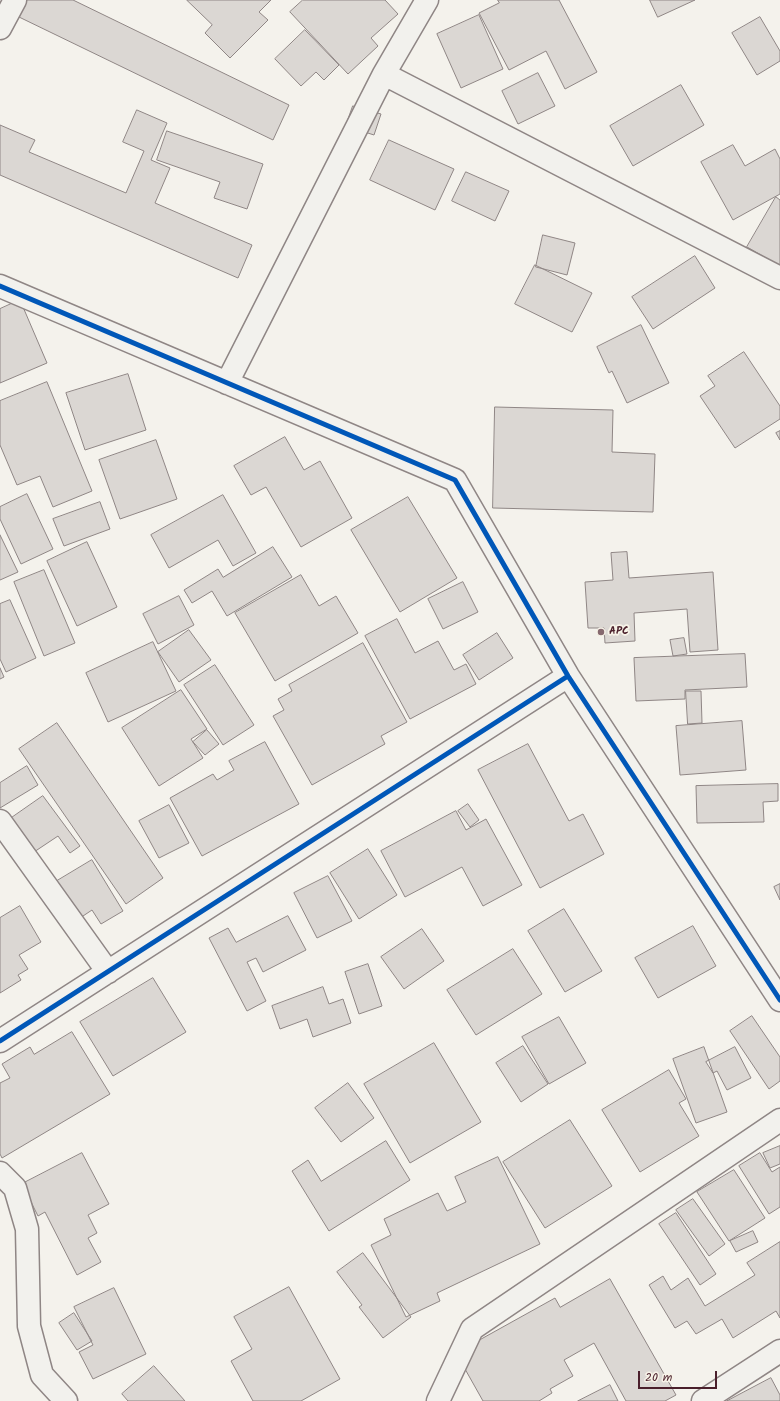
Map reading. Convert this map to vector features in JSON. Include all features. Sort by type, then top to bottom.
[{"type":"street","points":[[0,28],[15,0]]},
{"type":"street","points":[[227,383],[384,74],[425,1]]},
{"type":"street","points":[[384,74],[780,278]]},
{"type":"street","points":[[0,286],[455,480],[568,676],[780,1000]]},
{"type":"street","points":[[0,1041],[568,676]]},
{"type":"street","points":[[0,821],[108,972]]},
{"type":"street","points":[[438,1401],[472,1329],[780,1120]]},
{"type":"street","points":[[0,1173],[15,1188],[27,1229],[29,1326],[42,1375],[66,1401]]},
{"type":"street","points":[[703,1401],[780,1351]]},
{"type":"building","points":[[27,0],[73,0],[289,105],[273,140],[19,17]]},
{"type":"building","points":[[187,0],[271,0],[259,12],[268,20],[230,58],[205,33],[212,25]]},
{"type":"building","points":[[303,0],[385,0],[398,14],[371,38],[378,46],[348,74],[290,12]]},
{"type":"building","points":[[498,0],[559,0],[597,72],[565,89],[546,51],[509,70],[479,13],[499,3]]},
{"type":"building","points":[[650,0],[695,0],[658,17]]},
{"type":"building","points":[[479,15],[503,69],[461,88],[437,34]]},
{"type":"building","points":[[760,17],[780,51],[780,61],[757,75],[732,33]]},
{"type":"building","points":[[305,30],[339,65],[324,80],[316,72],[301,86],[275,59]]},
{"type":"building","points":[[538,73],[555,106],[518,124],[502,91]]},
{"type":"building","points":[[681,85],[704,125],[633,166],[610,126]]},
{"type":"building","points":[[353,106],[381,114],[374,135],[346,126]]},
{"type":"building","points":[[137,110],[167,123],[151,160],[170,168],[155,203],[252,245],[238,278],[0,175],[0,125],[35,140],[29,152],[126,193],[144,151],[123,142]]},
{"type":"building","points":[[167,131],[263,164],[247,209],[214,198],[220,182],[157,160]]},
{"type":"building","points":[[389,140],[454,169],[435,210],[370,180]]},
{"type":"building","points":[[733,145],[745,166],[775,149],[780,159],[780,194],[733,220],[701,162]]},
{"type":"building","points":[[466,172],[509,191],[495,221],[452,201]]},
{"type":"building","points":[[776,197],[780,200],[780,266],[747,247]]},
{"type":"building","points":[[543,235],[575,243],[567,275],[536,267]]},
{"type":"building","points":[[695,256],[715,288],[653,329],[632,297]]},
{"type":"building","points":[[535,265],[592,293],[572,332],[515,304]]},
{"type":"building","points":[[20,300],[47,363],[0,383],[0,309]]},
{"type":"building","points":[[641,325],[669,383],[627,403],[612,371],[609,373],[597,347]]},
{"type":"building","points":[[744,352],[780,406],[780,419],[735,448],[700,396],[715,386],[708,376]]},
{"type":"building","points":[[128,374],[146,430],[85,450],[66,393]]},
{"type":"building","points":[[47,382],[92,491],[53,507],[40,476],[17,485],[0,445],[0,401]]},
{"type":"building","points":[[495,407],[613,410],[612,452],[655,454],[653,512],[493,508]]},
{"type":"building","points":[[780,431],[780,440],[776,433]]},
{"type":"building","points":[[285,437],[304,470],[320,461],[352,518],[301,547],[266,487],[251,495],[234,466]]},
{"type":"building","points":[[156,440],[177,499],[120,519],[99,460]]},
{"type":"building","points":[[27,494],[53,549],[21,564],[0,519],[0,507]]},
{"type":"building","points":[[223,495],[256,553],[233,566],[218,540],[169,568],[151,535]]},
{"type":"building","points":[[408,497],[457,578],[400,612],[351,530]]},
{"type":"building","points":[[100,502],[110,529],[64,546],[53,519]]},
{"type":"building","points":[[0,535],[18,572],[0,580]]},
{"type":"building","points":[[87,542],[117,607],[77,626],[47,561]]},
{"type":"building","points":[[273,547],[292,577],[227,616],[212,591],[192,603],[184,590],[218,569],[223,577]]},
{"type":"building","points":[[627,552],[629,578],[713,572],[718,650],[690,652],[687,609],[634,613],[635,641],[605,643],[604,628],[588,628],[585,582],[613,580],[611,553]]},
{"type":"building","points":[[44,570],[75,643],[44,656],[14,582]]},
{"type":"building","points":[[301,575],[319,606],[336,596],[358,633],[275,681],[235,613]]},
{"type":"building","points":[[463,582],[478,612],[443,629],[428,599]]},
{"type":"building","points":[[179,596],[194,625],[158,644],[143,614]]},
{"type":"building","points":[[10,600],[36,658],[6,672],[0,659],[0,604]]},
{"type":"building","points":[[397,619],[415,653],[438,641],[454,670],[466,664],[476,684],[410,719],[365,636]]},
{"type":"building","points":[[189,630],[211,660],[179,682],[158,652]]},
{"type":"building","points":[[497,633],[513,658],[479,680],[463,655]]},
{"type":"building","points":[[684,638],[687,654],[673,656],[670,640]]},
{"type":"building","points":[[153,642],[176,691],[108,722],[86,673]]},
{"type":"building","points":[[363,643],[407,722],[381,736],[385,744],[312,785],[273,716],[284,710],[278,699],[292,691],[289,685]]},
{"type":"building","points":[[745,654],[747,687],[685,690],[685,699],[636,701],[634,658]]},
{"type":"building","points":[[215,665],[254,725],[223,745],[184,685]]},
{"type":"building","points":[[0,668],[4,677],[0,679]]},
{"type":"building","points":[[181,690],[207,729],[191,739],[203,758],[159,786],[122,728]]},
{"type":"building","points":[[686,691],[701,691],[702,723],[688,724]]},
{"type":"building","points":[[742,721],[746,770],[680,775],[676,726]]},
{"type":"building","points":[[57,723],[163,878],[126,904],[19,749]]},
{"type":"building","points":[[207,730],[219,744],[205,755],[193,742]]},
{"type":"building","points":[[265,742],[299,804],[202,856],[170,798],[213,774],[217,780],[234,770],[229,761]]},
{"type":"building","points":[[528,744],[569,821],[583,814],[604,854],[540,888],[478,770]]},
{"type":"building","points":[[27,766],[38,785],[0,808],[0,783]]},
{"type":"building","points":[[778,784],[778,801],[763,802],[764,822],[697,823],[696,786]]},
{"type":"building","points":[[43,796],[80,846],[70,853],[58,836],[34,852],[10,819]]},
{"type":"building","points":[[468,804],[479,820],[470,827],[458,811]]},
{"type":"building","points":[[169,805],[189,843],[159,858],[139,821]]},
{"type":"building","points":[[456,811],[466,830],[486,819],[522,885],[483,906],[462,867],[405,897],[381,851]]},
{"type":"building","points":[[368,849],[397,895],[359,919],[330,873]]},
{"type":"building","points":[[92,860],[123,911],[101,924],[92,910],[80,918],[57,881]]},
{"type":"building","points":[[328,876],[352,921],[317,938],[294,893]]},
{"type":"building","points":[[780,884],[780,900],[774,887]]},
{"type":"building","points":[[20,906],[41,942],[19,955],[28,969],[18,975],[21,980],[0,993],[0,918]]},
{"type":"building","points":[[564,909],[602,971],[565,992],[528,931]]},
{"type":"building","points":[[288,916],[306,950],[263,972],[256,958],[247,962],[266,1001],[247,1011],[209,938],[228,928],[236,942]]},
{"type":"building","points":[[693,926],[716,966],[658,998],[635,958]]},
{"type":"building","points":[[422,929],[444,961],[404,989],[381,957]]},
{"type":"building","points":[[513,949],[542,994],[476,1035],[447,990]]},
{"type":"building","points":[[368,964],[382,1006],[359,1014],[345,972]]},
{"type":"building","points":[[153,978],[186,1032],[113,1076],[80,1022]]},
{"type":"building","points":[[323,987],[329,1004],[343,999],[351,1023],[313,1037],[307,1019],[280,1029],[272,1006]]},
{"type":"building","points":[[752,1016],[780,1057],[780,1081],[769,1089],[730,1031]]},
{"type":"building","points":[[559,1017],[586,1063],[549,1084],[522,1037]]},
{"type":"building","points":[[72,1032],[110,1094],[2,1158],[0,1154],[0,1083],[10,1078],[2,1064],[30,1047],[34,1054]]},
{"type":"building","points":[[434,1043],[481,1122],[410,1163],[364,1084]]},
{"type":"building","points":[[523,1046],[548,1084],[521,1102],[496,1063]]},
{"type":"building","points":[[704,1047],[727,1112],[696,1123],[673,1059]]},
{"type":"building","points":[[735,1047],[751,1078],[727,1090],[717,1071],[713,1073],[706,1062]]},
{"type":"building","points":[[669,1070],[686,1099],[679,1103],[699,1136],[640,1172],[602,1110]]},
{"type":"building","points":[[348,1083],[374,1118],[341,1142],[315,1108]]},
{"type":"building","points":[[570,1120],[612,1186],[545,1228],[503,1162]]},
{"type":"building","points":[[386,1141],[410,1180],[329,1231],[292,1171],[308,1160],[321,1181]]},
{"type":"building","points":[[780,1146],[780,1164],[770,1168],[763,1153]]},
{"type":"building","points":[[82,1153],[109,1204],[88,1215],[97,1233],[88,1238],[101,1262],[77,1275],[45,1212],[38,1216],[22,1184]]},
{"type":"building","points":[[760,1153],[772,1172],[780,1167],[780,1207],[769,1214],[739,1166]]},
{"type":"building","points":[[498,1157],[540,1244],[437,1293],[440,1301],[406,1317],[371,1245],[391,1235],[384,1219],[438,1193],[447,1211],[466,1202],[455,1177]]},
{"type":"building","points":[[734,1170],[765,1218],[729,1241],[697,1192]]},
{"type":"building","points":[[693,1199],[725,1244],[709,1256],[676,1210]]},
{"type":"building","points":[[676,1213],[716,1274],[700,1285],[659,1224]]},
{"type":"building","points":[[753,1231],[758,1242],[736,1252],[730,1241]]},
{"type":"building","points":[[780,1242],[780,1318],[776,1311],[733,1338],[722,1319],[696,1334],[687,1321],[675,1328],[649,1285],[663,1276],[671,1290],[688,1278],[705,1306],[755,1275],[747,1263]]},
{"type":"building","points":[[363,1253],[411,1317],[383,1338],[359,1307],[362,1305],[337,1272]]},
{"type":"building","points":[[610,1279],[676,1395],[665,1401],[626,1401],[594,1343],[564,1360],[573,1376],[550,1389],[552,1393],[539,1401],[483,1401],[456,1353],[555,1298],[560,1307]]},
{"type":"building","points":[[289,1287],[340,1379],[301,1401],[253,1401],[231,1361],[252,1349],[234,1317]]},
{"type":"building","points":[[114,1288],[146,1354],[93,1379],[79,1352],[93,1345],[74,1307]]},
{"type":"building","points":[[74,1313],[92,1341],[77,1350],[59,1323]]},
{"type":"building","points":[[154,1366],[185,1401],[128,1401],[122,1394]]},
{"type":"building","points":[[771,1378],[780,1395],[780,1401],[727,1401]]},
{"type":"building","points":[[610,1385],[618,1401],[578,1401]]},
{"type":"cycle path","points":[[0,286],[455,480],[568,676],[780,1000]]},
{"type":"cycle path","points":[[0,1041],[568,676]]},
{"type":"place","name":"APC","points":[[601,632]]}]
